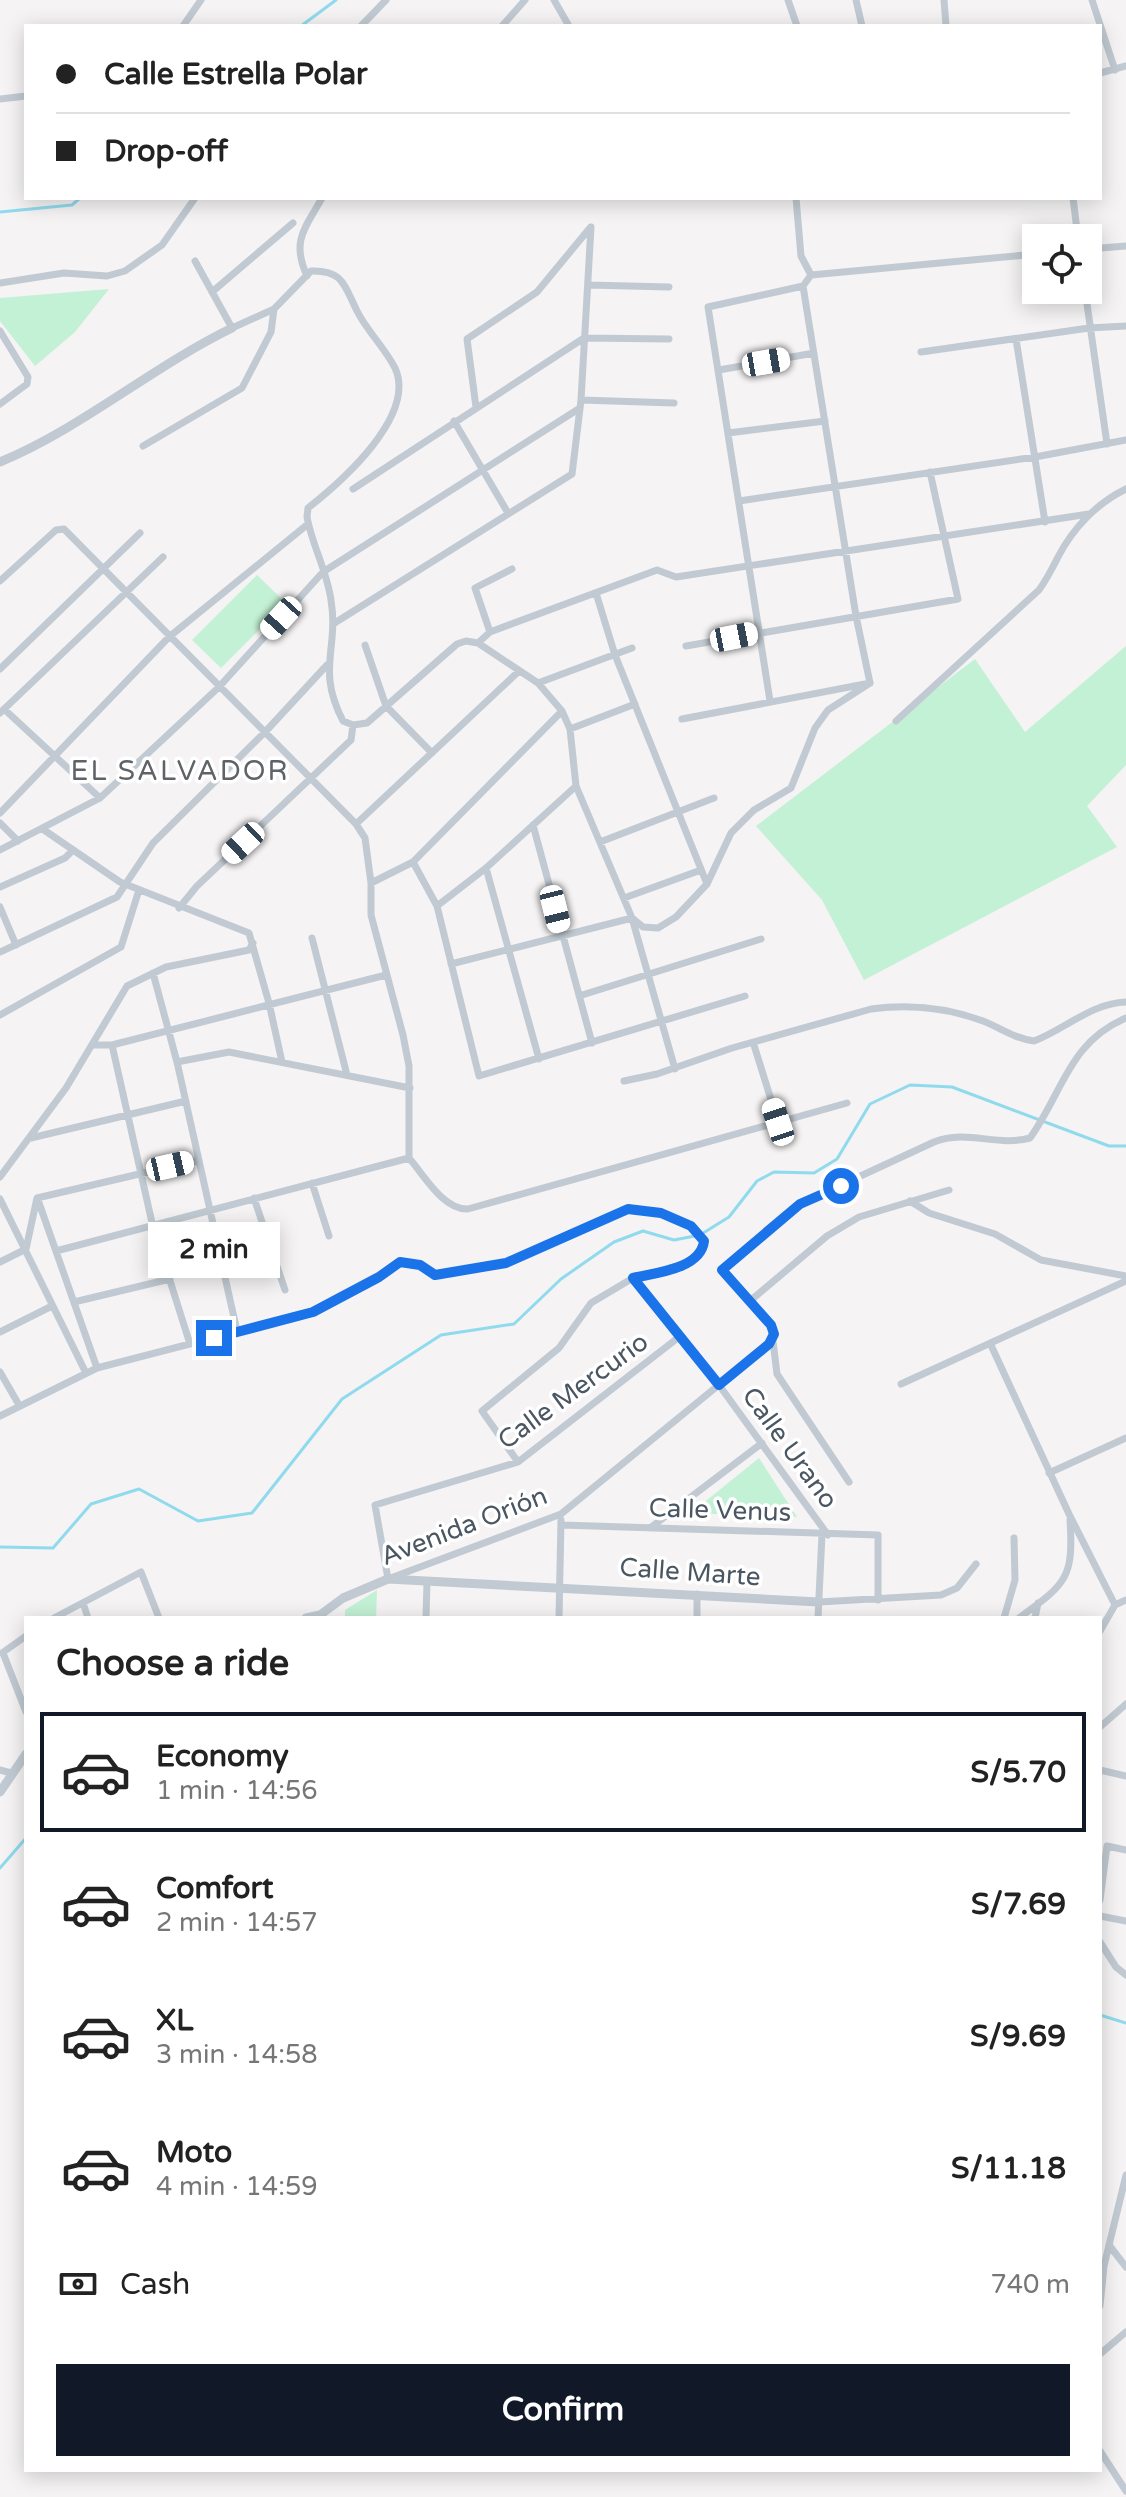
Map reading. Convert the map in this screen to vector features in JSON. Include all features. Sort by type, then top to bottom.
[{"type":"street","points":[[184,24],[201,0]]},
{"type":"street","points":[[504,24],[525,0]]},
{"type":"street","points":[[554,0],[568,24]]},
{"type":"street","points":[[788,0],[796,24]]},
{"type":"street","points":[[856,0],[862,24]]},
{"type":"street","points":[[944,0],[946,24]]},
{"type":"street","points":[[1092,0],[1100,24]]},
{"type":"street","points":[[363,24],[387,1]]},
{"type":"street","points":[[1102,30],[1115,70]]},
{"type":"street","points":[[1102,73],[1126,66]]},
{"type":"street","points":[[0,99],[24,96]]},
{"type":"street","points":[[0,283],[64,273],[107,276],[125,271],[162,245],[194,200]]},
{"type":"street","points":[[307,276],[299,257],[299,239],[321,200]]},
{"type":"street","points":[[796,200],[801,256],[811,275]]},
{"type":"street","points":[[1073,200],[1076,224]]},
{"type":"street","points":[[212,292],[293,223]]},
{"type":"street","points":[[333,624],[572,474],[580,404],[591,227],[537,292],[467,339],[476,407]]},
{"type":"street","points":[[1102,248],[1126,246]]},
{"type":"street","points":[[770,701],[708,307],[803,286],[811,275],[1022,255]]},
{"type":"street","points":[[195,261],[232,328]]},
{"type":"street","points":[[0,462],[41,442],[199,344],[274,309],[311,271],[327,271],[339,276],[361,318],[395,369],[399,387],[396,403],[376,441],[343,481],[308,508],[308,524],[329,586],[333,624],[327,665],[334,703],[343,721],[353,725],[367,723],[457,644],[466,641],[478,643],[538,683],[562,711],[570,729],[576,786],[632,918],[675,1069]]},
{"type":"street","points":[[588,285],[669,287]]},
{"type":"street","points":[[803,286],[845,551],[870,683]]},
{"type":"street","points":[[1086,304],[1107,444]]},
{"type":"street","points":[[143,446],[242,388],[271,332],[274,309]]},
{"type":"street","points":[[921,352],[1089,328],[1126,326]]},
{"type":"street","points":[[0,404],[27,384],[28,377],[1,335]]},
{"type":"street","points":[[353,489],[584,338],[669,339]]},
{"type":"street","points":[[1016,339],[1045,522]]},
{"type":"street","points":[[719,370],[814,353]]},
{"type":"street","points":[[0,850],[44,830],[100,798],[219,687],[323,572],[580,404],[674,403]]},
{"type":"street","points":[[454,421],[508,513]]},
{"type":"street","points":[[728,433],[825,421]]},
{"type":"street","points":[[739,501],[1035,457],[1126,440]]},
{"type":"street","points":[[686,646],[958,599],[930,472]]},
{"type":"street","points":[[896,721],[1039,590],[1049,578],[1059,554],[1089,514],[1126,489]]},
{"type":"street","points":[[478,643],[490,632],[657,570],[676,577],[1089,514]]},
{"type":"street","points":[[0,813],[169,637],[308,524]]},
{"type":"street","points":[[0,581],[56,530],[64,529],[356,824],[365,838],[371,883],[371,915],[403,1035],[410,1088],[409,1158],[447,1203],[458,1209],[468,1209],[847,1103]]},
{"type":"street","points":[[0,669],[140,533]]},
{"type":"street","points":[[100,798],[2,711],[163,557]]},
{"type":"street","points":[[490,632],[475,588],[512,569]]},
{"type":"street","points":[[596,593],[615,655],[707,884]]},
{"type":"street","points":[[365,645],[386,706],[432,753]]},
{"type":"street","points":[[538,683],[632,648]]},
{"type":"street","points":[[0,952],[117,897],[127,885],[136,864],[153,843],[266,731],[327,665]]},
{"type":"street","points":[[356,824],[518,672]]},
{"type":"street","points":[[682,719],[870,683]]},
{"type":"street","points":[[632,918],[643,927],[658,928],[676,917],[707,884],[731,833],[754,810],[791,788],[815,728],[828,710],[870,683]]},
{"type":"street","points":[[570,729],[635,704]]},
{"type":"street","points":[[371,883],[413,862],[562,711]]},
{"type":"street","points":[[179,908],[197,886],[351,740],[353,725]]},
{"type":"street","points":[[437,906],[486,868],[576,786]]},
{"type":"street","points":[[600,842],[714,798]]},
{"type":"street","points":[[0,823],[18,841]]},
{"type":"street","points":[[533,825],[592,1043]]},
{"type":"street","points":[[44,830],[127,885],[249,933],[282,1062]]},
{"type":"street","points":[[0,887],[65,858],[73,850]]},
{"type":"street","points":[[413,862],[437,906],[479,1076],[745,996]]},
{"type":"street","points":[[486,868],[539,1059]]},
{"type":"street","points":[[624,898],[701,870]]},
{"type":"street","points":[[0,1015],[121,947],[139,890]]},
{"type":"street","points":[[0,907],[16,945]]},
{"type":"street","points":[[451,964],[632,918]]},
{"type":"street","points":[[312,938],[347,1075]]},
{"type":"street","points":[[579,996],[761,939]]},
{"type":"street","points":[[0,1177],[31,1138],[127,986],[153,973],[249,950],[253,943]]},
{"type":"street","points":[[153,973],[177,1062],[237,1331]]},
{"type":"street","points":[[92,1045],[112,1045],[386,975]]},
{"type":"street","points":[[624,1081],[675,1069],[842,1015],[891,1006],[968,1015],[1004,1033],[1034,1041],[1090,1012],[1126,1002]]},
{"type":"street","points":[[849,1482],[777,1374],[771,1325],[722,1270],[800,1204],[948,1137],[965,1135],[1014,1142],[1030,1138],[1080,1050],[1109,1026],[1126,1018]]},
{"type":"street","points":[[753,1042],[778,1122]]},
{"type":"street","points":[[112,1045],[153,1227],[190,1344]]},
{"type":"street","points":[[177,1062],[229,1052],[410,1088]]},
{"type":"street","points":[[31,1138],[186,1101]]},
{"type":"street","points":[[56,1251],[409,1158]]},
{"type":"street","points":[[37,1198],[199,1160]]},
{"type":"street","points":[[312,1183],[329,1236]]},
{"type":"street","points":[[750,1301],[837,1228],[859,1217],[949,1190]]},
{"type":"street","points":[[26,1249],[37,1198]]},
{"type":"street","points":[[37,1198],[97,1368]]},
{"type":"street","points":[[254,1198],[285,1290]]},
{"type":"street","points":[[0,1199],[86,1373]]},
{"type":"street","points":[[910,1201],[929,1213],[995,1234],[1041,1260],[1126,1279]]},
{"type":"street","points":[[0,1416],[97,1368],[313,1312],[379,1277],[400,1262],[420,1265],[435,1275],[506,1263],[628,1209],[661,1213],[691,1226],[700,1235],[703,1248],[696,1257],[676,1267],[633,1278],[591,1303],[559,1348],[482,1411],[518,1462]]},
{"type":"street","points":[[0,1262],[26,1249]]},
{"type":"street","name":"Calle Urano","points":[[633,1278],[719,1385],[825,1534],[818,1616]]},
{"type":"street","points":[[74,1302],[170,1279]]},
{"type":"street","points":[[901,1384],[1126,1279]]},
{"type":"street","points":[[0,1332],[52,1306]]},
{"type":"street","name":"Avenida Orión","points":[[329,1613],[343,1598],[561,1514],[769,1344],[774,1334]]},
{"type":"street","name":"Calle Mercurio","points":[[388,1579],[375,1505],[518,1462],[679,1337]]},
{"type":"street","points":[[990,1343],[1049,1473],[1115,1605]]},
{"type":"street","points":[[0,1372],[19,1405]]},
{"type":"street","points":[[1049,1473],[1126,1438]]},
{"type":"street","points":[[650,1528],[762,1443]]},
{"type":"street","points":[[559,1616],[561,1514]]},
{"type":"street","points":[[1022,1616],[1056,1591],[1067,1576],[1072,1555],[1069,1514]]},
{"type":"street","name":"Calle Venus","points":[[561,1525],[878,1535],[878,1600]]},
{"type":"street","points":[[1005,1616],[1015,1580],[1014,1538]]},
{"type":"street","name":"Calle Marte","points":[[388,1579],[819,1602],[941,1595],[957,1588],[976,1564]]},
{"type":"street","points":[[58,1616],[141,1572],[158,1616]]},
{"type":"street","points":[[426,1616],[427,1581]]},
{"type":"street","points":[[697,1594],[697,1616]]},
{"type":"street","points":[[1102,1628],[1115,1605],[1126,1600]]},
{"type":"street","points":[[83,1603],[87,1616]]},
{"type":"street","points":[[1035,1616],[1038,1603]]},
{"type":"street","points":[[24,1637],[1,1654],[24,1707]]},
{"type":"street","points":[[1102,1725],[1126,1704]]},
{"type":"street","points":[[0,1792],[5,1772],[24,1756]]},
{"type":"street","points":[[1102,1770],[1126,1776]]},
{"type":"street","points":[[1102,1885],[1107,1846],[1126,1850]]},
{"type":"street","points":[[1102,1916],[1126,1921]]},
{"type":"street","points":[[1102,1945],[1116,1967],[1126,1975]]},
{"type":"street","points":[[1102,2292],[1109,2245],[1126,2175]]},
{"type":"street","points":[[1109,2245],[1126,2267]]},
{"type":"street","points":[[1102,2352],[1126,2332]]},
{"type":"street","points":[[1102,2454],[1126,2491]]},
{"type":"green space","points":[[109,289],[75,332],[35,366],[0,321],[0,298]]},
{"type":"green space","points":[[257,575],[286,603],[221,668],[192,640]]},
{"type":"green space","points":[[1126,646],[1126,765],[1087,806],[1117,847],[864,980],[822,900],[756,826],[975,659],[1025,732]]},
{"type":"green space","points":[[759,1458],[797,1517],[691,1513]]},
{"type":"green space","points":[[377,1590],[376,1616],[345,1616],[345,1610]]},
{"type":"waterway","points":[[304,24],[336,0]]},
{"type":"waterway","points":[[0,212],[72,205],[78,200]]},
{"type":"waterway","points":[[0,1547],[53,1548],[91,1504],[139,1489],[198,1521],[252,1513],[342,1399],[441,1335],[514,1324],[561,1279],[614,1242],[643,1231],[674,1240],[700,1235],[729,1217],[757,1181],[774,1172],[814,1173],[837,1159],[870,1104],[910,1085],[952,1087],[1109,1146],[1126,1146]]},
{"type":"waterway","points":[[0,1868],[24,1840]]},
{"type":"waterway","points":[[1102,2016],[1126,2023]]},
{"type":"district","name":"EL SALVADOR","points":[[180,771]]},
{"type":"route","points":[[214,1338],[313,1312],[379,1277],[400,1262],[420,1265],[435,1275],[506,1263],[526,1257],[628,1209],[642,1209],[661,1213],[691,1226],[704,1241],[696,1257],[685,1264],[633,1278],[719,1385],[769,1344],[774,1334],[771,1325],[722,1270],[757,1244],[800,1204],[841,1186]]}]
